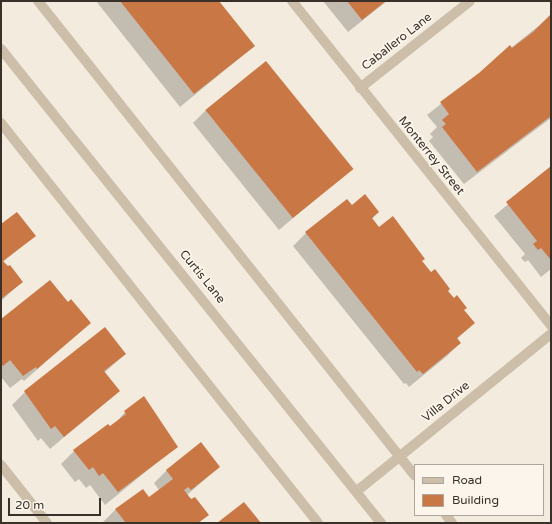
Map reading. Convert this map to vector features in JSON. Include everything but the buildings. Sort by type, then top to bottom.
[{"type":"street","points":[[38,1],[414,475]]},
{"type":"street","name":"Monterrey Street","points":[[292,1],[551,326]]},
{"type":"street","name":"Caballero Lane","points":[[360,88],[470,1]]},
{"type":"street","name":"Curtis Lane","points":[[1,49],[357,491],[381,523]]},
{"type":"street","points":[[1,123],[318,523]]},
{"type":"street","name":"Villa Drive","points":[[357,491],[551,334]]},
{"type":"street","points":[[1,465],[47,523]]}]
